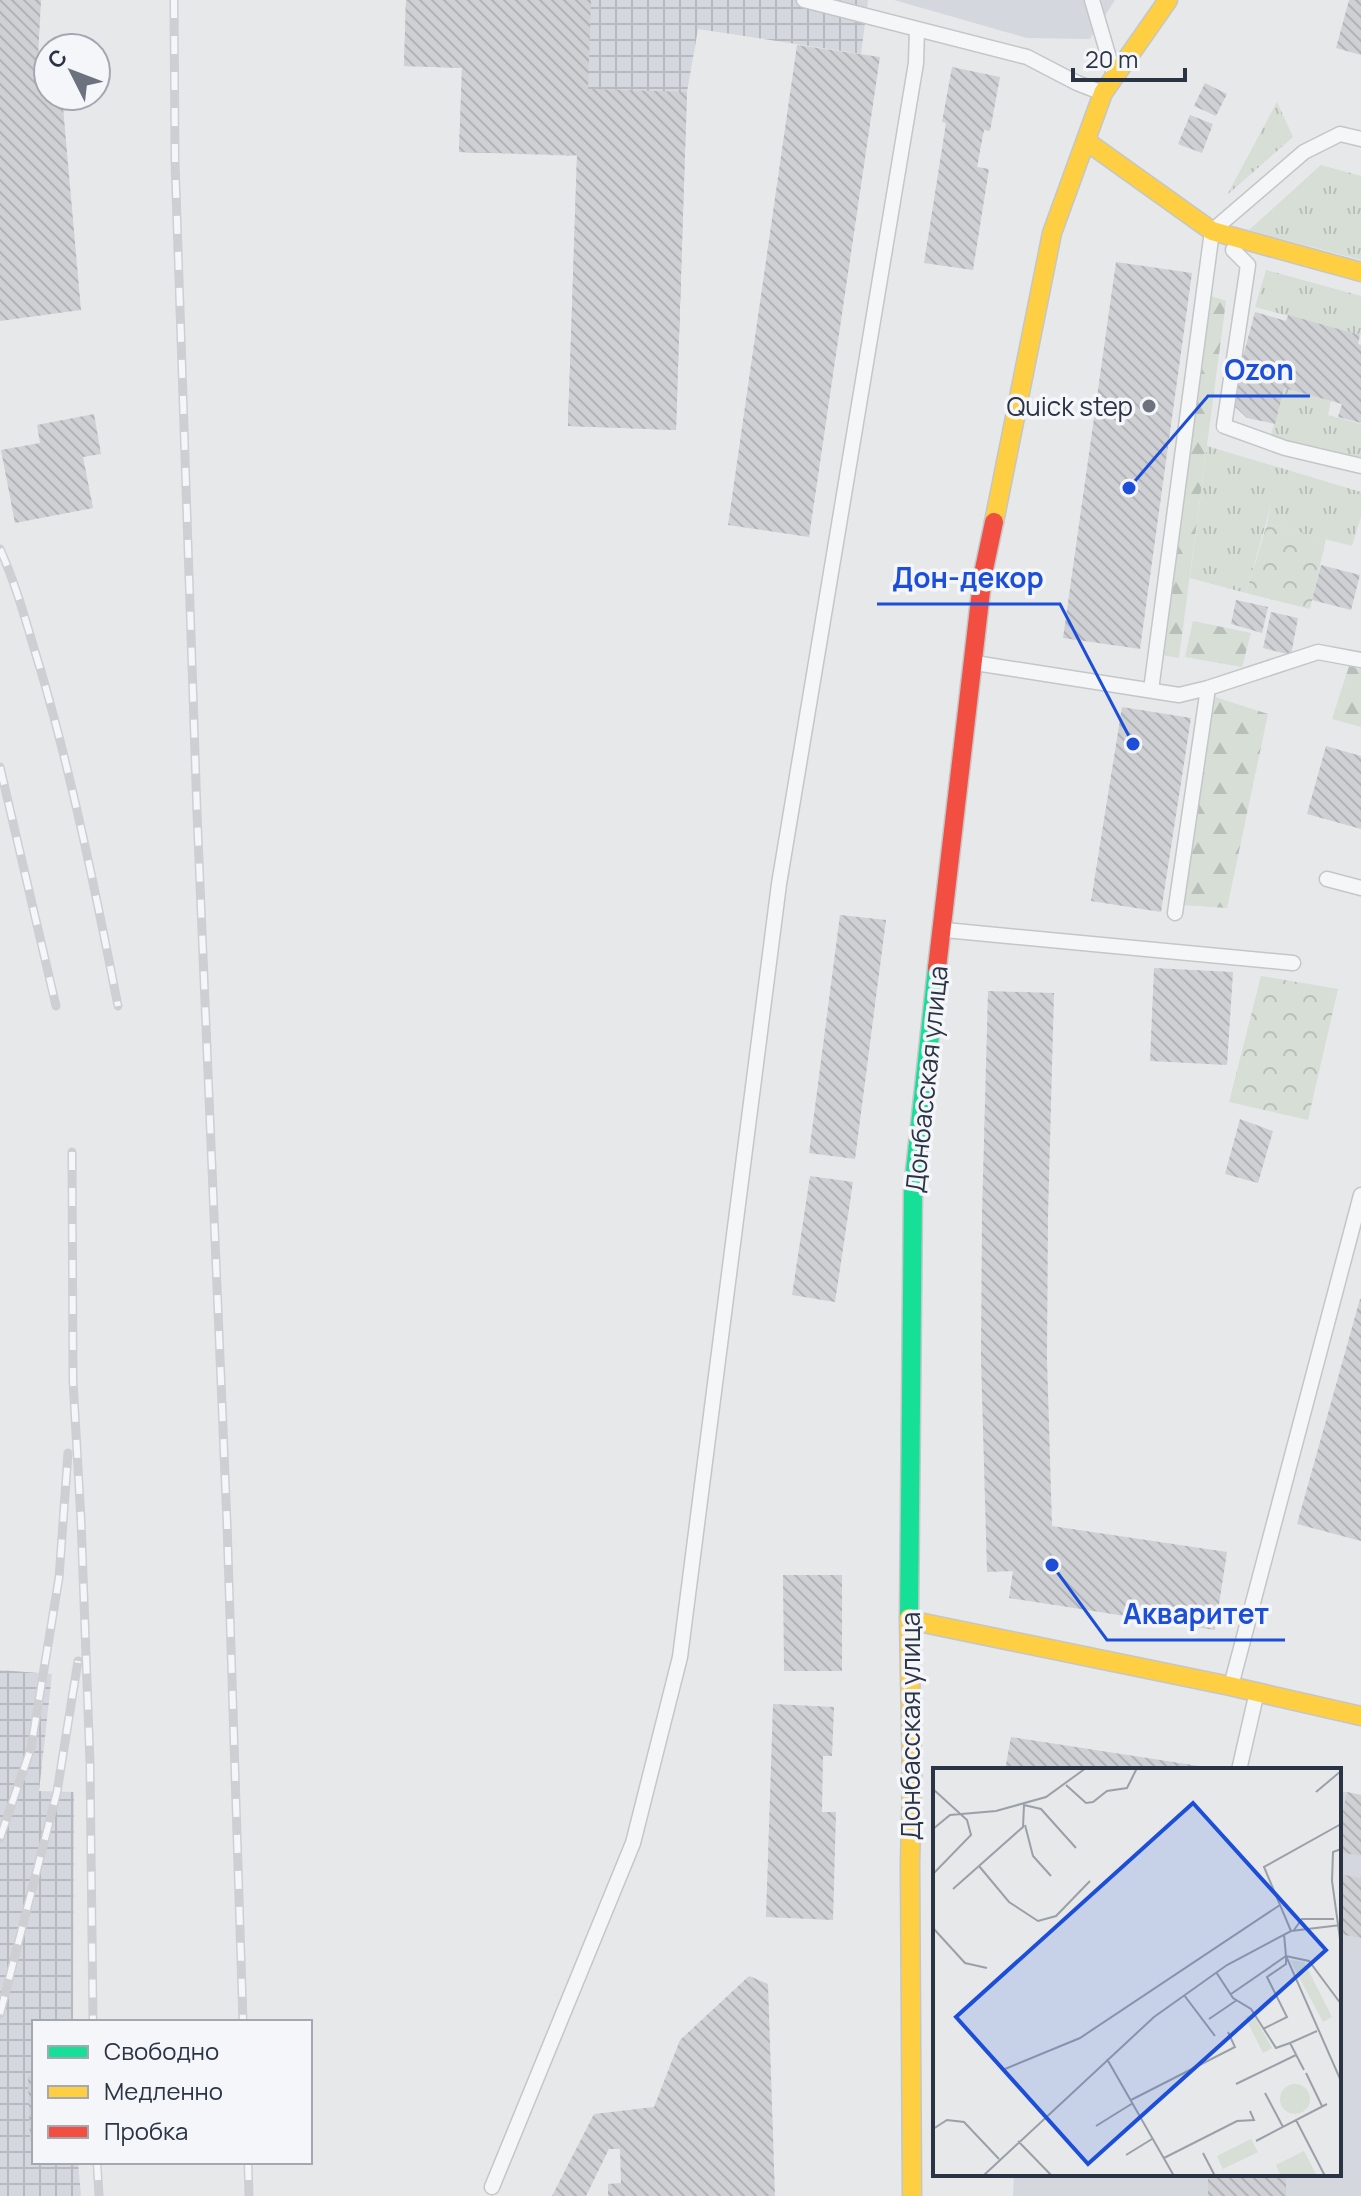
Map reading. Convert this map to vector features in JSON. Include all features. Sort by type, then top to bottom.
[{"type":"street","name":"Донбасская улица","points":[[912,2196],[909,1620],[913,1190],[941,930],[983,574],[1052,233],[1103,93],[1168,0]]},
{"type":"street","points":[[1086,141],[1212,231],[1361,272]]},
{"type":"street","points":[[909,1620],[1361,1716]]},
{"type":"lane","points":[[804,0],[1027,57],[1103,93]]},
{"type":"lane","points":[[1092,0],[1115,76]]},
{"type":"lane","points":[[492,2187],[633,1843],[680,1657],[779,884],[916,63],[917,29]]},
{"type":"lane","points":[[1151,690],[1212,231],[1304,152],[1340,134],[1361,139]]},
{"type":"lane","points":[[1212,231],[1248,265],[1224,426],[1285,448],[1361,466]]},
{"type":"lane","points":[[973,663],[1179,695],[1318,652],[1361,660]]},
{"type":"lane","points":[[1175,913],[1208,688]]},
{"type":"lane","points":[[1327,879],[1361,888]]},
{"type":"lane","points":[[941,930],[1293,963]]},
{"type":"lane","points":[[1230,1686],[1361,1195]]},
{"type":"lane","points":[[1239,1768],[1257,1692]]},
{"type":"shaded area","points":[[406,0],[868,0],[861,54],[698,29],[687,92],[676,430],[568,426],[577,156],[459,152],[462,68],[404,66]]},
{"type":"shaded area","points":[[894,0],[1115,0],[1090,39],[1027,38]]},
{"type":"shaded area","points":[[0,1670],[52,1674],[39,1791],[74,1792],[73,2020],[32,2020],[32,2164],[78,2164],[81,2196],[0,2196]]},
{"type":"shaded area","points":[[1341,1791],[1361,1795],[1361,2196],[1013,2196],[1014,2176],[1341,2176]]},
{"type":"green space","points":[[1277,102],[1293,137],[1227,195]]},
{"type":"green space","points":[[1321,165],[1361,176],[1361,260],[1249,230]]},
{"type":"green space","points":[[1266,270],[1361,296],[1361,335],[1255,307]]},
{"type":"green space","points":[[1211,296],[1226,301],[1179,658],[1162,655]]},
{"type":"green space","points":[[1284,388],[1331,401],[1328,415],[1361,424],[1361,466],[1269,442]]},
{"type":"green space","points":[[1207,446],[1361,492],[1361,517],[1352,546],[1267,524],[1271,505],[1246,593],[1190,578]]},
{"type":"green space","points":[[1267,524],[1326,539],[1310,609],[1246,593]]},
{"type":"green space","points":[[1193,621],[1251,633],[1242,667],[1185,657]]},
{"type":"green space","points":[[1349,666],[1361,669],[1361,727],[1332,719]]},
{"type":"green space","points":[[1215,697],[1268,714],[1227,908],[1183,905]]},
{"type":"green space","points":[[1261,976],[1338,989],[1308,1120],[1229,1102]]},
{"type":"building","points":[[0,0],[41,0],[39,32],[32,32],[32,112],[63,112],[81,310],[0,321]]},
{"type":"building","points":[[406,0],[591,0],[588,89],[687,92],[676,430],[568,426],[577,155],[459,152],[462,68],[404,66]]},
{"type":"building","points":[[1349,0],[1361,0],[1361,55],[1336,48]]},
{"type":"building","points":[[797,45],[880,57],[809,537],[728,525]]},
{"type":"building","points":[[952,67],[1000,77],[990,131],[984,130],[977,167],[989,169],[973,270],[924,263]]},
{"type":"building","points":[[1205,83],[1227,94],[1216,116],[1194,106]]},
{"type":"building","points":[[1190,115],[1213,124],[1202,153],[1178,144]]},
{"type":"building","points":[[1116,262],[1192,273],[1140,649],[1063,638]]},
{"type":"building","points":[[1255,312],[1286,321],[1288,315],[1360,335],[1361,423],[1338,417],[1342,404],[1284,388],[1275,424],[1247,418],[1233,405],[1235,386]]},
{"type":"building","points":[[94,414],[101,454],[83,457],[93,508],[15,523],[1,450],[40,443],[37,425]]},
{"type":"building","points":[[1321,565],[1360,575],[1351,610],[1312,600]]},
{"type":"building","points":[[1236,600],[1268,607],[1262,633],[1231,624]]},
{"type":"building","points":[[1271,612],[1298,618],[1291,655],[1263,648]]},
{"type":"building","points":[[1122,707],[1191,718],[1161,912],[1091,901]]},
{"type":"building","points":[[1326,746],[1361,756],[1361,829],[1307,814]]},
{"type":"building","points":[[840,915],[886,920],[855,1159],[809,1153]]},
{"type":"building","points":[[1154,968],[1233,972],[1227,1065],[1150,1061]]},
{"type":"building","points":[[988,991],[1054,993],[1047,1359],[1052,1526],[1227,1552],[1215,1630],[1009,1598],[1013,1571],[987,1572],[981,1359]]},
{"type":"building","points":[[1240,1119],[1273,1131],[1258,1183],[1225,1174]]},
{"type":"building","points":[[810,1176],[853,1182],[835,1302],[792,1295]]},
{"type":"building","points":[[1361,1299],[1361,1541],[1297,1524]]},
{"type":"building","points":[[783,1575],[842,1575],[842,1671],[784,1671]]},
{"type":"building","points":[[773,1704],[834,1707],[832,1756],[823,1756],[822,1812],[836,1812],[833,1920],[766,1917]]},
{"type":"building","points":[[1011,1737],[1212,1768],[1005,1768]]},
{"type":"building","points":[[1347,1792],[1361,1795],[1361,1856],[1341,1852],[1341,1822]]},
{"type":"building","points":[[1341,1874],[1361,1878],[1361,1938],[1341,1934]]},
{"type":"building","points":[[749,1976],[768,1984],[775,2196],[608,2196],[608,2184],[621,2183],[620,2149],[609,2149],[586,2196],[552,2196],[594,2114],[654,2107],[680,2040]]},
{"type":"building","points":[[32,2075],[32,2141],[30,2141],[28,2076]]},
{"type":"building","points":[[1208,2176],[1286,2176],[1286,2196],[1208,2196]]},
{"type":"railway","points":[[174,0],[175,161],[197,813],[227,1523],[243,2020]]},
{"type":"railway","points":[[0,549],[41,671],[63,754],[118,1006]]},
{"type":"railway","points":[[0,767],[56,1006]]},
{"type":"railway","points":[[72,1152],[73,1381],[90,1763],[93,2020]]},
{"type":"railway","points":[[0,1838],[31,1748],[59,1578],[68,1453]]},
{"type":"railway","points":[[0,2014],[57,1792],[78,1661]]},
{"type":"railway","points":[[97,2164],[99,2196]]},
{"type":"railway","points":[[248,2164],[249,2196]]},
{"type":"traffic: fast","points":[[909,1618],[913,1190],[937,968]]},
{"type":"traffic: slow","points":[[994,522],[1052,233],[1103,93],[1168,0]]},
{"type":"traffic: slow","points":[[1086,141],[1212,231],[1361,272]]},
{"type":"traffic: slow","points":[[909,1618],[912,2196]]},
{"type":"traffic: slow","points":[[909,1620],[1361,1716]]},
{"type":"traffic: jam","points":[[937,968],[983,574],[994,522]]},
{"type":"place","name":"Quick step","points":[[1149,406]]},
{"type":"place","name":"Ozon","points":[[1129,488]]},
{"type":"place","name":"Дон-декор","points":[[1133,744]]},
{"type":"place","name":"Акваритет","points":[[1052,1565]]}]
